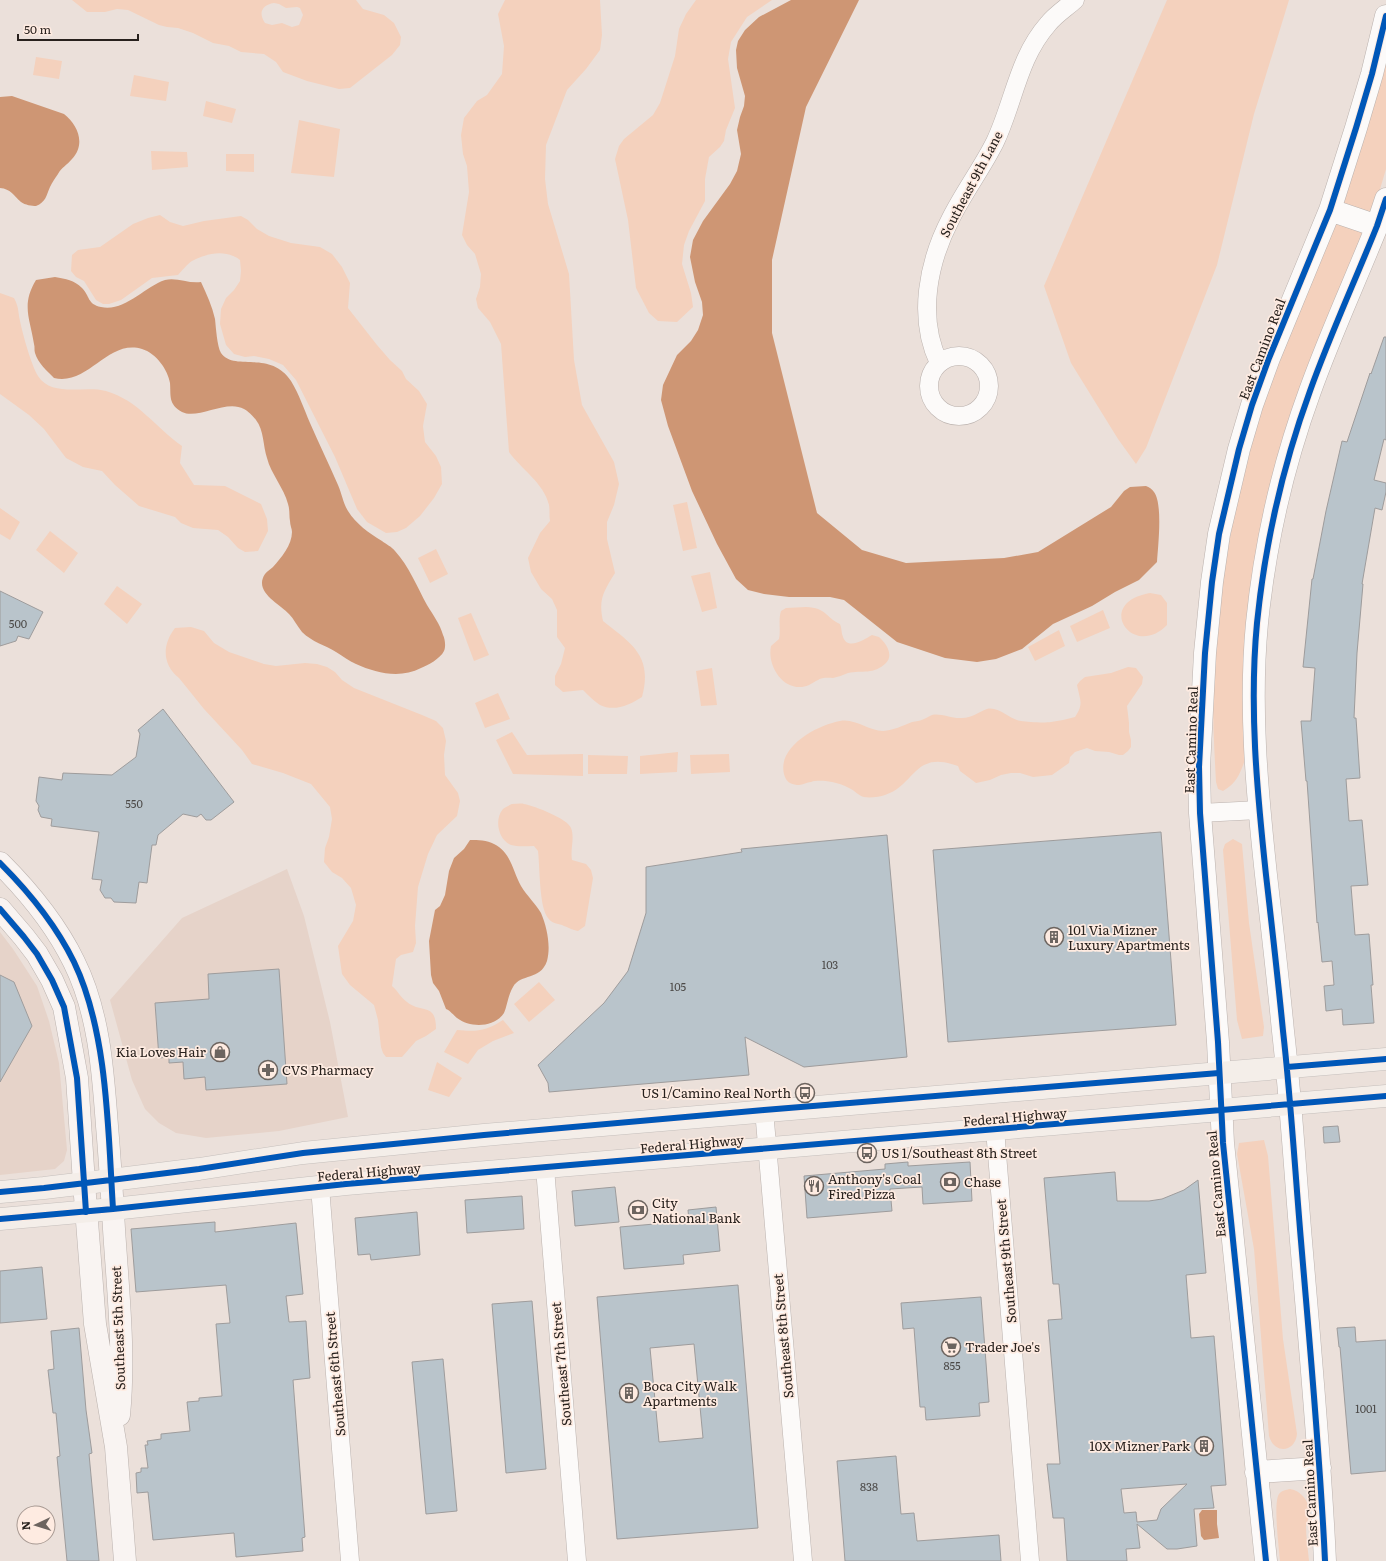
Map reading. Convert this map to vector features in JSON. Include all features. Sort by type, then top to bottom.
[{"type":"main road","name":"Southeast 5th Street","points":[[0,863],[42,910],[60,938],[74,962],[93,1012],[104,1085],[120,1322],[120,1396],[116,1446]]},
{"type":"main road","name":"Southeast 5th Street","points":[[0,909],[37,954],[52,980],[64,1007],[78,1078],[86,1212],[95,1324],[116,1446],[125,1561]]},
{"type":"main road","name":"Federal Highway","points":[[0,1192],[199,1169],[303,1153],[477,1136],[764,1110],[1386,1059]]},
{"type":"main road","name":"Federal Highway","points":[[0,1219],[86,1212],[320,1187],[1386,1096]]},
{"type":"main road","points":[[95,1324],[120,1322]]},
{"type":"street","name":"Southeast 9th Lane","points":[[939,363],[929,337],[927,316],[928,292],[940,243],[951,217],[983,165],[996,140],[1018,75],[1031,46],[1048,23],[1075,0]]},
{"type":"street","name":"East Camino Real","points":[[1266,1561],[1223,1143],[1200,813],[1199,767],[1208,614],[1219,534],[1228,490],[1252,405],[1269,358],[1330,210],[1359,120],[1386,16]]},
{"type":"street","name":"East Camino Real","points":[[1324,1561],[1320,1468],[1287,1067],[1254,755],[1255,663],[1257,623],[1262,584],[1277,504],[1299,423],[1310,391],[1377,226],[1386,200]]},
{"type":"street","points":[[1330,210],[1377,226]]},
{"type":"street","points":[[1200,813],[1259,810]]},
{"type":"street","name":"Southeast 8th Street","points":[[764,1110],[803,1561]]},
{"type":"street","name":"Southeast 9th Street","points":[[995,1129],[1030,1561]]},
{"type":"street","name":"Southeast 7th Street","points":[[545,1168],[577,1561]]},
{"type":"street","name":"Southeast 6th Street","points":[[320,1187],[350,1561]]},
{"type":"street","points":[[1256,1472],[1320,1468]]},
{"type":"shaded area","points":[[72,0],[356,0],[363,9],[384,15],[394,23],[401,37],[400,45],[392,55],[350,88],[339,89],[307,81],[283,72],[276,62],[264,54],[241,52],[229,46],[213,43],[193,33],[178,28],[159,25],[128,10],[117,9],[105,12],[87,12]],"holes":[[[270,4],[279,4],[286,8],[300,8],[303,15],[299,25],[292,27],[282,23],[272,25],[265,23],[262,16],[262,10]]]},
{"type":"shaded area","points":[[505,0],[600,0],[602,35],[600,50],[586,69],[567,90],[546,145],[545,179],[548,204],[569,274],[574,360],[582,405],[614,462],[619,484],[614,505],[607,522],[607,539],[615,573],[603,596],[601,607],[603,621],[631,644],[638,652],[645,671],[645,683],[642,697],[632,703],[616,708],[600,705],[583,690],[563,692],[555,685],[555,676],[561,664],[565,648],[557,637],[557,610],[552,599],[541,589],[531,572],[528,558],[540,533],[550,521],[549,505],[537,483],[509,452],[501,344],[490,322],[478,308],[476,299],[480,287],[481,274],[475,254],[467,245],[462,235],[469,192],[467,166],[463,154],[461,135],[464,118],[477,101],[487,95],[502,74],[504,46],[498,14]]},
{"type":"shaded area","points":[[696,0],[772,0],[747,17],[731,42],[728,59],[735,108],[726,130],[724,141],[709,157],[705,179],[705,201],[689,231],[684,245],[682,264],[691,293],[693,307],[677,322],[658,321],[649,313],[636,288],[628,220],[615,159],[619,146],[624,139],[653,115],[660,103],[675,56],[679,29],[686,14]]},
{"type":"shaded area","points":[[791,0],[859,0],[806,107],[772,260],[772,333],[817,513],[862,550],[906,563],[1004,558],[1038,552],[1111,507],[1124,491],[1130,487],[1147,486],[1153,491],[1157,498],[1159,526],[1157,562],[1139,580],[1092,606],[1053,624],[1022,649],[996,659],[977,662],[945,658],[897,642],[844,600],[830,597],[789,597],[764,594],[748,590],[736,579],[717,544],[692,491],[668,426],[661,400],[663,385],[677,355],[691,341],[698,330],[703,315],[702,302],[695,282],[690,257],[693,240],[703,221],[730,184],[737,171],[741,154],[737,130],[744,106],[745,96],[737,68],[736,50],[738,41],[745,30],[759,17]]},
{"type":"shaded area","points":[[1167,0],[1289,0],[1254,114],[1217,265],[1146,448],[1136,464],[1118,439],[1071,363],[1044,286]]},
{"type":"shaded area","points":[[1386,56],[1386,169],[1375,206],[1370,213],[1343,206],[1345,193]]},
{"type":"shaded area","points":[[36,57],[62,61],[59,79],[33,75]]},
{"type":"shaded area","points":[[134,75],[169,82],[166,101],[130,96]]},
{"type":"shaded area","points":[[12,96],[64,114],[73,124],[78,135],[79,147],[76,153],[52,184],[44,201],[36,206],[21,202],[9,191],[0,188],[0,97]]},
{"type":"shaded area","points":[[206,101],[236,109],[232,123],[203,116]]},
{"type":"shaded area","points":[[299,120],[340,129],[334,177],[291,173]]},
{"type":"shaded area","points":[[151,151],[187,152],[188,167],[152,170]]},
{"type":"shaded area","points":[[226,154],[254,154],[254,172],[226,171]]},
{"type":"shaded area","points":[[160,215],[170,222],[183,226],[204,221],[241,216],[248,220],[257,229],[269,236],[291,243],[320,247],[332,254],[342,267],[350,283],[348,308],[377,345],[402,371],[406,379],[419,391],[427,404],[423,426],[425,442],[436,456],[441,467],[442,484],[434,498],[420,516],[406,528],[397,532],[386,533],[367,522],[357,509],[335,457],[296,380],[283,365],[269,359],[254,356],[245,357],[234,354],[226,345],[220,324],[221,309],[226,298],[240,281],[240,260],[229,254],[223,253],[210,254],[198,258],[190,262],[178,275],[152,278],[121,300],[109,304],[103,304],[96,300],[84,281],[76,277],[71,271],[72,255],[78,250],[100,247],[133,224]]},
{"type":"shaded area","points":[[1337,222],[1364,233],[1288,428],[1247,754],[1236,780],[1223,791],[1218,789],[1216,782],[1213,685],[1217,630],[1222,590],[1235,511],[1254,433],[1279,355]]},
{"type":"shaded area","points":[[55,277],[70,280],[79,285],[85,291],[91,302],[96,306],[110,308],[118,306],[134,298],[157,283],[165,280],[174,279],[201,282],[214,314],[221,353],[234,361],[263,363],[273,366],[282,371],[291,381],[335,477],[348,511],[363,528],[391,547],[400,557],[409,570],[438,623],[445,643],[444,651],[440,657],[424,667],[413,671],[388,674],[353,663],[302,632],[291,616],[269,597],[262,586],[262,580],[265,574],[286,551],[292,537],[292,532],[289,508],[286,498],[271,470],[259,424],[247,411],[237,407],[229,406],[196,414],[182,412],[172,403],[169,378],[164,368],[152,354],[142,349],[130,348],[118,350],[78,375],[66,379],[54,378],[36,357],[29,319],[28,304],[31,289],[36,280]]},
{"type":"shaded area","points":[[0,293],[14,298],[16,301],[23,334],[30,357],[35,371],[44,383],[60,389],[88,389],[106,391],[128,401],[182,446],[180,463],[194,485],[225,486],[261,504],[267,519],[268,531],[258,551],[245,552],[238,548],[228,537],[218,530],[193,528],[181,523],[175,517],[139,506],[115,485],[102,471],[83,467],[66,458],[44,429],[29,415],[0,394]]},
{"type":"shaded area","points":[[687,502],[697,548],[683,551],[673,505]]},
{"type":"shaded area","points":[[0,508],[20,522],[10,540],[0,534]]},
{"type":"shaded area","points":[[50,531],[78,553],[64,573],[36,550]]},
{"type":"shaded area","points":[[436,549],[448,574],[430,583],[418,558]]},
{"type":"shaded area","points":[[710,572],[717,608],[702,612],[691,576]]},
{"type":"shaded area","points":[[117,586],[142,604],[127,624],[104,604]]},
{"type":"shaded area","points":[[1150,593],[1161,595],[1167,603],[1167,625],[1154,634],[1142,636],[1132,633],[1124,626],[1121,617],[1124,607],[1133,599]]},
{"type":"shaded area","points":[[806,607],[822,611],[840,624],[843,637],[845,641],[849,643],[857,643],[872,635],[879,637],[888,649],[889,656],[886,663],[872,671],[853,672],[839,677],[822,678],[802,687],[794,687],[782,680],[777,674],[771,660],[770,653],[771,646],[779,639],[781,611],[786,608]]},
{"type":"shaded area","points":[[1103,610],[1110,628],[1077,642],[1070,626]]},
{"type":"shaded area","points":[[471,613],[489,655],[474,661],[458,618]]},
{"type":"shaded area","points":[[191,627],[204,631],[214,643],[229,652],[264,664],[276,666],[305,663],[327,667],[354,688],[436,721],[443,728],[446,741],[444,755],[445,775],[458,793],[460,801],[457,816],[437,835],[428,854],[418,887],[415,926],[416,943],[413,952],[401,955],[396,959],[392,986],[407,1002],[431,1012],[434,1015],[436,1029],[416,1041],[402,1057],[386,1057],[383,1053],[374,1005],[350,985],[342,974],[338,946],[353,921],[356,905],[351,888],[342,878],[332,872],[324,862],[325,848],[329,837],[332,819],[330,807],[311,784],[283,773],[252,764],[242,750],[173,673],[167,661],[166,648],[168,641],[175,628]]},
{"type":"shaded area","points":[[1059,630],[1065,646],[1035,661],[1028,647]]},
{"type":"shaded area","points":[[1128,667],[1136,668],[1143,677],[1142,684],[1127,706],[1131,747],[1123,755],[1095,751],[1087,748],[1075,752],[1070,757],[1069,763],[1052,775],[1033,777],[1020,773],[1011,773],[976,783],[960,771],[958,766],[943,762],[932,762],[916,771],[895,790],[883,796],[872,797],[862,796],[847,787],[834,782],[816,781],[797,785],[789,782],[785,777],[783,766],[786,757],[792,748],[810,733],[831,723],[851,721],[872,729],[883,731],[894,729],[932,715],[966,718],[987,709],[996,709],[1021,721],[1057,721],[1075,717],[1078,713],[1080,709],[1080,698],[1077,685],[1085,677],[1111,673]]},
{"type":"shaded area","points":[[712,668],[717,705],[701,706],[696,671]]},
{"type":"shaded area","points":[[498,693],[510,719],[485,728],[475,703]]},
{"type":"shaded area","points":[[512,732],[527,755],[583,754],[583,776],[513,774],[496,740]]},
{"type":"shaded area","points":[[678,752],[677,772],[640,774],[640,756]]},
{"type":"shaded area","points":[[729,754],[730,772],[691,774],[690,755]]},
{"type":"shaded area","points":[[588,755],[628,756],[627,774],[588,774]]},
{"type":"shaded area","points":[[512,804],[529,805],[558,817],[569,824],[573,836],[572,860],[586,864],[591,870],[593,878],[585,926],[578,931],[552,922],[545,913],[541,896],[538,851],[534,846],[511,845],[503,839],[500,834],[498,823],[500,813],[504,808]]},
{"type":"shaded area","points":[[1233,839],[1242,844],[1249,923],[1264,1027],[1263,1036],[1242,1039],[1237,1020],[1223,850],[1225,844]]},
{"type":"shaded area","points":[[470,840],[482,840],[491,843],[500,848],[508,857],[518,881],[541,913],[547,930],[549,949],[547,961],[540,972],[521,980],[513,987],[504,1013],[500,1018],[494,1022],[482,1025],[468,1024],[457,1018],[446,1009],[439,991],[433,983],[431,975],[429,941],[435,910],[440,906],[445,895],[449,871],[454,858],[464,849]]},
{"type":"shaded area","points":[[287,869],[304,916],[330,1022],[348,1117],[279,1131],[206,1138],[176,1133],[159,1123],[145,1109],[132,1080],[110,1000],[182,918]]},
{"type":"shaded area","points":[[0,932],[37,986],[49,1021],[59,1063],[67,1150],[64,1161],[55,1169],[0,1175]]},
{"type":"shaded area","points":[[539,982],[555,1000],[529,1022],[514,1004]]},
{"type":"shaded area","points":[[503,1020],[514,1033],[493,1041],[478,1050],[468,1064],[444,1052],[457,1030],[470,1031],[486,1029]]},
{"type":"shaded area","points":[[437,1062],[462,1078],[449,1097],[428,1090]]},
{"type":"shaded area","points":[[1264,1140],[1268,1156],[1283,1339],[1297,1434],[1292,1445],[1289,1448],[1284,1449],[1275,1446],[1269,1436],[1254,1249],[1237,1154],[1239,1143]]},
{"type":"shaded area","points":[[1290,1489],[1298,1492],[1307,1501],[1309,1516],[1306,1526],[1309,1561],[1280,1561],[1276,1506],[1279,1494],[1284,1490]]},
{"type":"shaded area","points":[[1202,1510],[1217,1510],[1219,1538],[1204,1540],[1201,1536],[1199,1514]]},
{"type":"building","points":[[1384,337],[1386,337],[1386,440],[1384,439],[1374,480],[1386,483],[1386,492],[1382,510],[1375,508],[1362,584],[1354,718],[1356,718],[1360,778],[1346,779],[1349,821],[1362,820],[1368,885],[1351,886],[1355,935],[1369,934],[1374,1023],[1343,1025],[1342,1009],[1326,1011],[1324,986],[1334,985],[1332,961],[1322,962],[1318,922],[1317,923],[1307,781],[1301,721],[1311,721],[1315,668],[1303,667],[1312,579],[1342,441],[1347,442],[1370,373],[1371,374]]},
{"type":"building","points":[[0,591],[43,612],[29,639],[18,636],[16,641],[0,646]]},
{"type":"building","points":[[163,709],[234,802],[211,820],[206,820],[201,814],[197,817],[183,814],[158,835],[156,845],[152,845],[147,883],[139,882],[136,903],[114,902],[111,898],[105,898],[100,890],[102,880],[92,879],[99,832],[51,826],[52,819],[41,817],[38,810],[39,806],[36,801],[39,777],[62,780],[63,773],[112,775],[136,757],[140,734],[138,730]]},
{"type":"building","name":"101 Via Mizner Luxury Apartments","points":[[1161,832],[1176,1025],[948,1042],[933,850]]},
{"type":"building","points":[[887,835],[907,1057],[804,1067],[745,1037],[749,1075],[549,1092],[548,1083],[538,1065],[604,1003],[628,971],[646,913],[646,867],[742,852],[741,849]]},
{"type":"building","points":[[279,969],[287,1084],[206,1090],[205,1077],[184,1079],[183,1062],[169,1063],[169,1057],[159,1058],[155,1003],[209,999],[208,974]]},
{"type":"building","points":[[0,975],[14,982],[32,1026],[0,1082]]},
{"type":"building","points":[[1338,1126],[1340,1142],[1324,1143],[1323,1127]]},
{"type":"building","points":[[908,1162],[908,1166],[970,1162],[972,1201],[923,1204],[922,1187],[890,1189],[892,1211],[807,1218],[804,1176],[885,1169],[885,1164]]},
{"type":"building","points":[[1115,1172],[1117,1201],[1149,1201],[1162,1199],[1184,1190],[1198,1180],[1206,1273],[1186,1275],[1191,1338],[1214,1336],[1226,1485],[1211,1486],[1214,1508],[1194,1509],[1197,1546],[1167,1549],[1137,1524],[1140,1548],[1126,1549],[1127,1561],[1067,1561],[1064,1518],[1053,1518],[1047,1464],[1060,1464],[1048,1320],[1062,1319],[1059,1284],[1053,1284],[1044,1178]],"holes":[[[1187,1484],[1161,1509],[1157,1520],[1137,1522],[1136,1512],[1124,1513],[1121,1489]]]},
{"type":"building","points":[[615,1187],[619,1222],[575,1226],[572,1191]]},
{"type":"building","points":[[522,1196],[524,1229],[467,1233],[465,1200]]},
{"type":"building","points":[[716,1207],[720,1251],[683,1255],[684,1264],[624,1269],[620,1227],[689,1221],[688,1210]]},
{"type":"building","points":[[417,1212],[420,1255],[371,1260],[370,1254],[358,1255],[355,1218]]},
{"type":"building","points":[[215,1222],[215,1232],[296,1223],[303,1294],[286,1296],[289,1322],[306,1321],[310,1378],[293,1380],[305,1537],[302,1538],[303,1551],[236,1557],[234,1533],[153,1540],[148,1492],[137,1493],[136,1473],[141,1472],[141,1468],[148,1468],[145,1445],[148,1445],[147,1441],[161,1439],[161,1434],[190,1431],[187,1402],[199,1401],[199,1398],[222,1396],[216,1324],[230,1323],[226,1285],[136,1292],[131,1229]]},
{"type":"building","points":[[42,1267],[47,1319],[0,1323],[0,1271]]},
{"type":"building","name":"Boca City Walk Apartments","points":[[738,1285],[758,1528],[617,1539],[597,1297]],"holes":[[[694,1344],[703,1438],[659,1442],[650,1348]]]},
{"type":"building","points":[[981,1297],[989,1402],[979,1403],[980,1416],[926,1420],[925,1407],[920,1407],[914,1328],[903,1329],[901,1303]]},
{"type":"building","points":[[532,1301],[546,1469],[506,1473],[492,1304]]},
{"type":"building","points":[[1355,1327],[1356,1342],[1386,1340],[1386,1471],[1351,1474],[1337,1328]]},
{"type":"building","points":[[79,1328],[86,1410],[92,1453],[89,1454],[99,1561],[67,1561],[57,1457],[60,1456],[56,1413],[53,1413],[48,1370],[54,1369],[51,1331]]},
{"type":"building","points":[[443,1359],[457,1511],[426,1514],[412,1362]]},
{"type":"building","points":[[896,1456],[901,1514],[914,1513],[917,1541],[999,1535],[1001,1561],[845,1561],[837,1461]]},
{"type":"cycle path","points":[[1266,1561],[1223,1143],[1218,1042],[1200,813],[1199,767],[1205,653],[1212,582],[1219,534],[1239,449],[1252,405],[1269,358],[1330,210],[1372,74],[1386,16]]},
{"type":"cycle path","points":[[1325,1561],[1318,1441],[1291,1110],[1257,780],[1254,718],[1255,654],[1260,593],[1270,534],[1291,447],[1318,370],[1377,226],[1386,199]]},
{"type":"cycle path","points":[[0,863],[31,897],[59,935],[74,962],[85,990],[94,1020],[100,1051],[107,1115],[113,1209]]},
{"type":"cycle path","points":[[0,909],[37,954],[52,980],[64,1007],[77,1078],[86,1212]]},
{"type":"cycle path","points":[[1287,1067],[1386,1059]]},
{"type":"cycle path","points":[[0,1192],[199,1169],[303,1153],[484,1135],[764,1110],[1219,1073]]},
{"type":"cycle path","points":[[0,1219],[113,1209],[346,1184],[1386,1096]]},
{"type":"place","name":"101 Via Mizner Luxury Apartments","points":[[1054,937]]},
{"type":"place","name":"Kia Loves Hair","points":[[220,1052]]},
{"type":"place","name":"CVS Pharmacy","points":[[268,1070]]},
{"type":"place","name":"US 1/Camino Real North","points":[[805,1093]]},
{"type":"place","name":"US 1/Southeast 8th Street","points":[[867,1153]]},
{"type":"place","name":"Chase","points":[[950,1182]]},
{"type":"place","name":"Anthony's Coal Fired Pizza","points":[[814,1186]]},
{"type":"place","name":"City National Bank","points":[[638,1210]]},
{"type":"place","name":"Trader Joe's","points":[[951,1347]]},
{"type":"place","name":"Boca City Walk Apartments","points":[[629,1393]]},
{"type":"place","name":"10X Mizner Park","points":[[1204,1446]]}]
